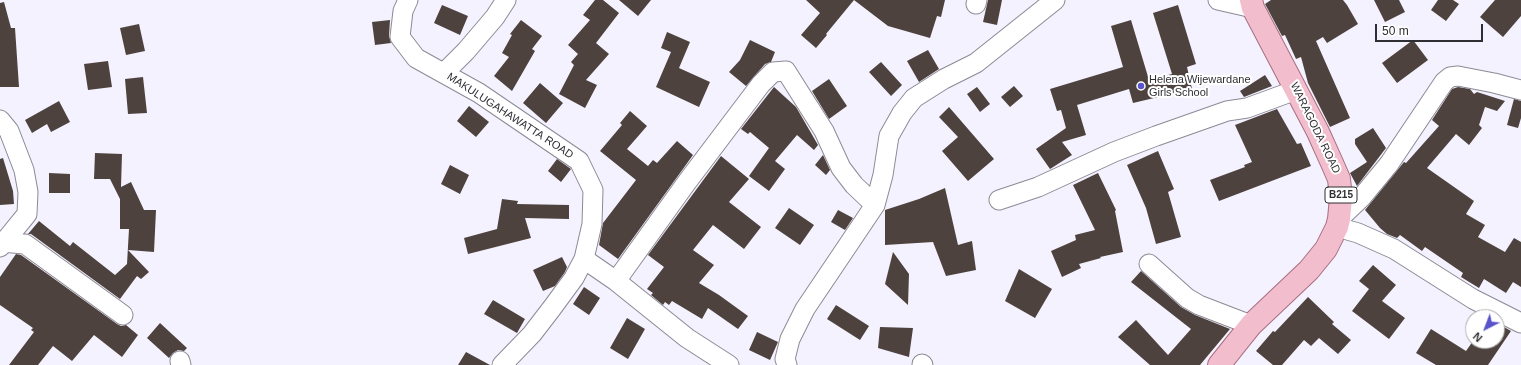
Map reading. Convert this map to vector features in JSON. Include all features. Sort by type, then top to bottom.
[{"type":"main road","name":"WARAGODA ROAD","points":[[1219,365],[1251,325],[1309,270],[1326,249],[1338,223],[1341,198],[1339,179],[1252,4]]},
{"type":"street","name":"MAKULUGAHAWATTA ROAD","points":[[408,0],[404,11],[400,37],[416,58],[479,93],[579,161],[593,190],[592,224],[584,259],[574,278],[532,334],[502,365]]},
{"type":"street","points":[[444,73],[466,51],[495,17],[506,0]]},
{"type":"street","points":[[787,365],[785,359],[790,339],[805,309],[875,205],[883,175],[889,136],[902,113],[914,98],[944,79],[976,64],[1055,0]]},
{"type":"street","points":[[1218,0],[1252,4]]},
{"type":"street","points":[[616,281],[696,170],[761,84],[773,72],[786,71],[824,131],[841,168],[854,185],[875,205]]},
{"type":"street","points":[[1521,90],[1458,76],[1450,77],[1444,82],[1389,164],[1338,223],[1394,249],[1473,299],[1521,323]]},
{"type":"street","points":[[999,200],[1038,187],[1114,152],[1156,136],[1228,111],[1247,108],[1296,90]]},
{"type":"street","points":[[0,120],[9,131],[24,170],[28,192],[27,214],[1,244]]},
{"type":"street","points":[[1,244],[25,244],[123,315]]},
{"type":"street","points":[[584,259],[616,281],[687,338],[729,365]]},
{"type":"street","points":[[1149,264],[1187,298],[1199,305],[1251,325]]},
{"type":"building","points":[[595,0],[603,0],[619,13],[596,43],[609,54],[586,80],[597,85],[585,108],[559,94],[574,65],[571,62],[578,54],[568,45],[590,20],[583,15]]},
{"type":"building","points":[[619,0],[651,0],[638,16]]},
{"type":"building","points":[[806,0],[854,0],[816,48],[801,35],[820,13]]},
{"type":"building","points":[[854,0],[945,0],[941,17],[937,16],[930,38],[888,26]]},
{"type":"building","points":[[988,0],[1002,0],[997,25],[983,22]]},
{"type":"building","points":[[1271,0],[1343,0],[1347,5],[1358,24],[1327,43],[1323,37],[1316,41],[1350,118],[1330,127],[1308,83],[1301,57],[1296,59],[1285,35],[1282,36],[1265,4]]},
{"type":"building","points":[[1374,0],[1399,0],[1405,12],[1385,22]]},
{"type":"building","points":[[1438,0],[1453,0],[1459,4],[1446,21],[1431,10]]},
{"type":"building","points":[[1495,0],[1521,0],[1521,16],[1503,37],[1480,17]]},
{"type":"building","points":[[4,2],[11,28],[15,28],[19,87],[0,87],[0,3]]},
{"type":"building","points":[[442,5],[468,16],[460,35],[434,23]]},
{"type":"building","points":[[1178,5],[1196,64],[1187,67],[1192,89],[1133,103],[1129,89],[1077,105],[1086,135],[1062,142],[1072,155],[1050,169],[1036,149],[1066,128],[1061,110],[1057,111],[1050,89],[1123,67],[1111,26],[1131,20],[1149,80],[1172,74],[1153,13]]},
{"type":"building","points":[[390,20],[389,36],[391,43],[375,45],[372,22]]},
{"type":"building","points":[[521,20],[542,36],[532,49],[535,51],[512,91],[494,76],[509,57],[502,53],[512,35],[510,34]]},
{"type":"building","points":[[139,24],[145,51],[126,55],[120,28]]},
{"type":"building","points":[[667,32],[690,42],[679,68],[710,82],[699,107],[656,87],[671,52],[661,48]]},
{"type":"building","points":[[750,40],[775,52],[771,62],[765,64],[746,86],[729,72],[740,60]]},
{"type":"building","points":[[1413,40],[1428,60],[1397,83],[1382,63]]},
{"type":"building","points":[[928,50],[939,69],[919,82],[907,61]]},
{"type":"building","points":[[108,61],[112,87],[88,90],[84,64]]},
{"type":"building","points":[[881,62],[902,85],[891,96],[869,72]]},
{"type":"building","points":[[1265,75],[1272,86],[1244,97],[1240,91]]},
{"type":"building","points":[[143,77],[147,113],[128,114],[125,79]]},
{"type":"building","points":[[829,79],[847,106],[829,119],[812,91]]},
{"type":"building","points":[[540,83],[563,103],[546,123],[523,103]]},
{"type":"building","points":[[1014,86],[1023,96],[1010,107],[1001,97]]},
{"type":"building","points":[[774,87],[796,107],[818,145],[814,150],[797,135],[775,161],[785,169],[769,191],[749,176],[769,148],[750,132],[748,134],[741,129]]},
{"type":"building","points":[[977,87],[990,104],[980,112],[967,94]]},
{"type":"building","points":[[1458,87],[1470,89],[1474,94],[1477,92],[1505,101],[1497,111],[1485,107],[1479,125],[1482,128],[1469,145],[1456,134],[1427,168],[1474,201],[1466,214],[1485,225],[1478,237],[1505,252],[1514,238],[1521,242],[1521,287],[1513,282],[1506,293],[1484,279],[1479,288],[1461,277],[1463,273],[1425,247],[1422,251],[1400,235],[1397,238],[1387,234],[1365,210],[1404,162],[1406,163],[1439,126],[1432,120],[1452,89]]},
{"type":"building","points":[[1514,99],[1521,101],[1521,118],[1518,128],[1507,125]]},
{"type":"building","points":[[59,101],[70,122],[51,132],[47,124],[32,133],[25,120]]},
{"type":"building","points":[[469,106],[489,122],[476,137],[457,121]]},
{"type":"building","points":[[949,107],[994,159],[968,181],[942,151],[958,137],[939,117]]},
{"type":"building","points":[[1277,109],[1297,144],[1301,143],[1311,166],[1219,201],[1210,180],[1245,167],[1244,165],[1252,162],[1235,125]]},
{"type":"building","points":[[630,111],[647,126],[627,149],[648,166],[653,160],[657,163],[677,141],[693,155],[618,259],[599,245],[603,223],[636,180],[600,151],[622,125],[620,123]]},
{"type":"building","points":[[1373,128],[1386,148],[1357,186],[1350,173],[1367,162],[1355,144],[1355,139]]},
{"type":"building","points":[[1158,151],[1174,189],[1168,192],[1181,237],[1156,244],[1146,208],[1127,165]]},
{"type":"building","points":[[95,153],[122,154],[121,187],[131,182],[144,210],[156,210],[154,252],[128,250],[149,272],[141,279],[137,276],[120,299],[31,234],[28,234],[39,221],[70,246],[73,242],[115,275],[127,264],[129,229],[120,229],[120,199],[110,179],[94,179]]},
{"type":"building","points":[[823,155],[830,170],[826,175],[815,165]]},
{"type":"building","points":[[721,156],[749,179],[729,202],[761,227],[744,249],[713,225],[693,250],[714,265],[699,283],[719,295],[748,316],[738,329],[708,308],[702,319],[672,301],[669,305],[665,302],[663,305],[651,295],[653,293],[647,289],[664,267],[648,255]]},
{"type":"building","points":[[3,158],[13,191],[14,204],[0,205],[0,159]]},
{"type":"building","points":[[557,159],[571,169],[561,182],[548,171]]},
{"type":"building","points":[[450,165],[469,175],[460,194],[441,184]]},
{"type":"building","points":[[49,173],[70,174],[70,193],[49,193]]},
{"type":"building","points":[[1098,173],[1116,210],[1123,252],[1100,257],[1101,258],[1079,264],[1081,268],[1062,277],[1051,251],[1076,240],[1075,235],[1095,230],[1073,185]]},
{"type":"building","points":[[945,188],[958,245],[972,241],[976,270],[946,276],[933,242],[885,245],[885,210],[919,199]]},
{"type":"building","points":[[502,199],[518,201],[517,204],[569,205],[569,219],[525,218],[531,238],[468,254],[464,238],[497,229]]},
{"type":"building","points":[[789,208],[814,225],[800,245],[775,228]]},
{"type":"building","points":[[838,210],[853,218],[845,230],[831,222]]},
{"type":"building","points":[[893,252],[909,274],[908,305],[885,284]]},
{"type":"building","points":[[16,254],[21,255],[117,324],[121,326],[126,325],[138,335],[122,357],[94,335],[72,361],[53,346],[38,365],[9,365],[34,332],[31,330],[33,328],[0,305],[0,277]]},
{"type":"building","points":[[562,257],[567,267],[565,272],[555,286],[543,291],[533,270]]},
{"type":"building","points":[[1373,265],[1396,285],[1382,301],[1405,318],[1389,339],[1352,311],[1369,289],[1359,281]]},
{"type":"building","points":[[1019,269],[1052,289],[1035,318],[1005,301]]},
{"type":"building","points":[[1141,271],[1181,307],[1195,315],[1230,329],[1200,365],[1150,365],[1118,337],[1136,320],[1168,355],[1191,329],[1131,282]]},
{"type":"building","points":[[584,287],[600,298],[589,315],[573,304]]},
{"type":"building","points":[[1308,297],[1334,322],[1332,324],[1351,340],[1338,354],[1319,338],[1311,346],[1304,340],[1282,365],[1273,365],[1256,351],[1273,331],[1275,332]]},
{"type":"building","points":[[493,300],[525,319],[517,333],[484,314]]},
{"type":"building","points":[[836,305],[869,326],[860,340],[827,319]]},
{"type":"building","points":[[627,318],[645,329],[628,359],[610,348]]},
{"type":"building","points":[[160,323],[187,348],[184,351],[178,350],[169,358],[147,338]]},
{"type":"building","points":[[880,327],[913,328],[909,357],[878,348]]},
{"type":"building","points":[[1505,328],[1511,331],[1505,340]]},
{"type":"building","points":[[1431,329],[1466,351],[1467,349],[1499,349],[1488,365],[1436,365],[1416,353]]},
{"type":"building","points":[[757,332],[778,342],[770,360],[749,350]]},
{"type":"building","points":[[466,352],[490,365],[458,365]]},
{"type":"place","name":"Helena Wijewardane Girls School","points":[[1141,86]]}]
